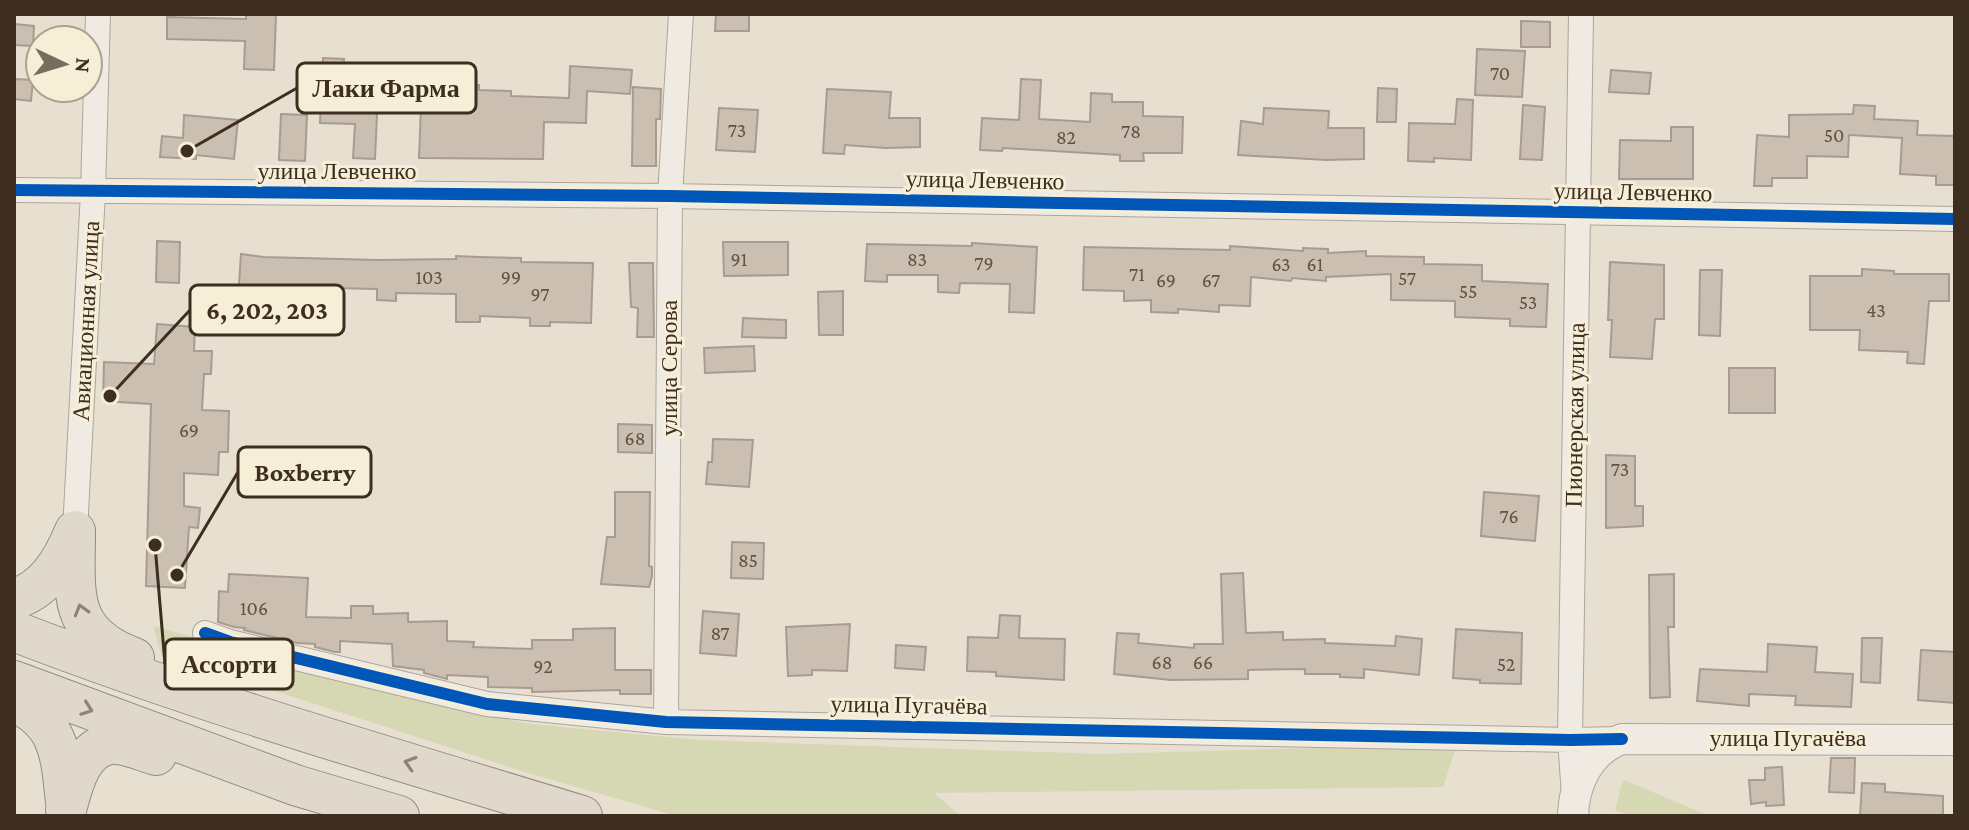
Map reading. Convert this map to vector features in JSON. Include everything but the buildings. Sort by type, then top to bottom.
[{"type":"highway","points":[[14,599],[41,585],[63,560],[75,531]]},
{"type":"highway","points":[[75,531],[79,613],[101,642],[119,653],[231,696],[263,717]]},
{"type":"highway","points":[[14,631],[87,659],[263,717],[582,816]]},
{"type":"highway","points":[[14,681],[295,785],[399,816]]},
{"type":"highway","points":[[14,702],[43,719],[54,736],[61,759],[66,813]]},
{"type":"highway","points":[[66,813],[74,782],[85,760],[102,746],[113,744],[128,746],[224,779],[254,785],[295,785]]},
{"type":"street","name":"Авиационная улица","points":[[75,531],[93,192],[98,14]]},
{"type":"street","name":"улица Серова","points":[[666,722],[670,196],[681,14]]},
{"type":"street","name":"Пионерская улица","points":[[1573,806],[1570,740],[1581,14]]},
{"type":"street","name":"улица Левченко","points":[[14,190],[670,196],[1955,219]]},
{"type":"street","name":"улица Пугачёва","points":[[205,633],[230,642],[487,704],[666,722],[1570,740],[1955,740]]},
{"type":"street","points":[[1573,806],[1586,767],[1609,743],[1622,739]]},
{"type":"green space","points":[[153,626],[475,713],[530,724],[699,740],[1100,754],[1457,744],[1443,787],[934,793],[961,816],[677,816],[531,774],[161,654]]},
{"type":"green space","points":[[1623,780],[1710,816],[1630,816],[1615,810]]},
{"type":"cycle path","points":[[14,190],[670,196],[1955,219]]},
{"type":"cycle path","points":[[205,633],[230,642],[487,704],[666,722],[1622,739]]},
{"type":"place","name":"Лаки Фарма","points":[[187,151]]},
{"type":"place","name":"6, 202, 203","points":[[110,396]]},
{"type":"place","name":"Ассорти","points":[[155,545]]},
{"type":"place","name":"Boxberry","points":[[177,575]]}]
